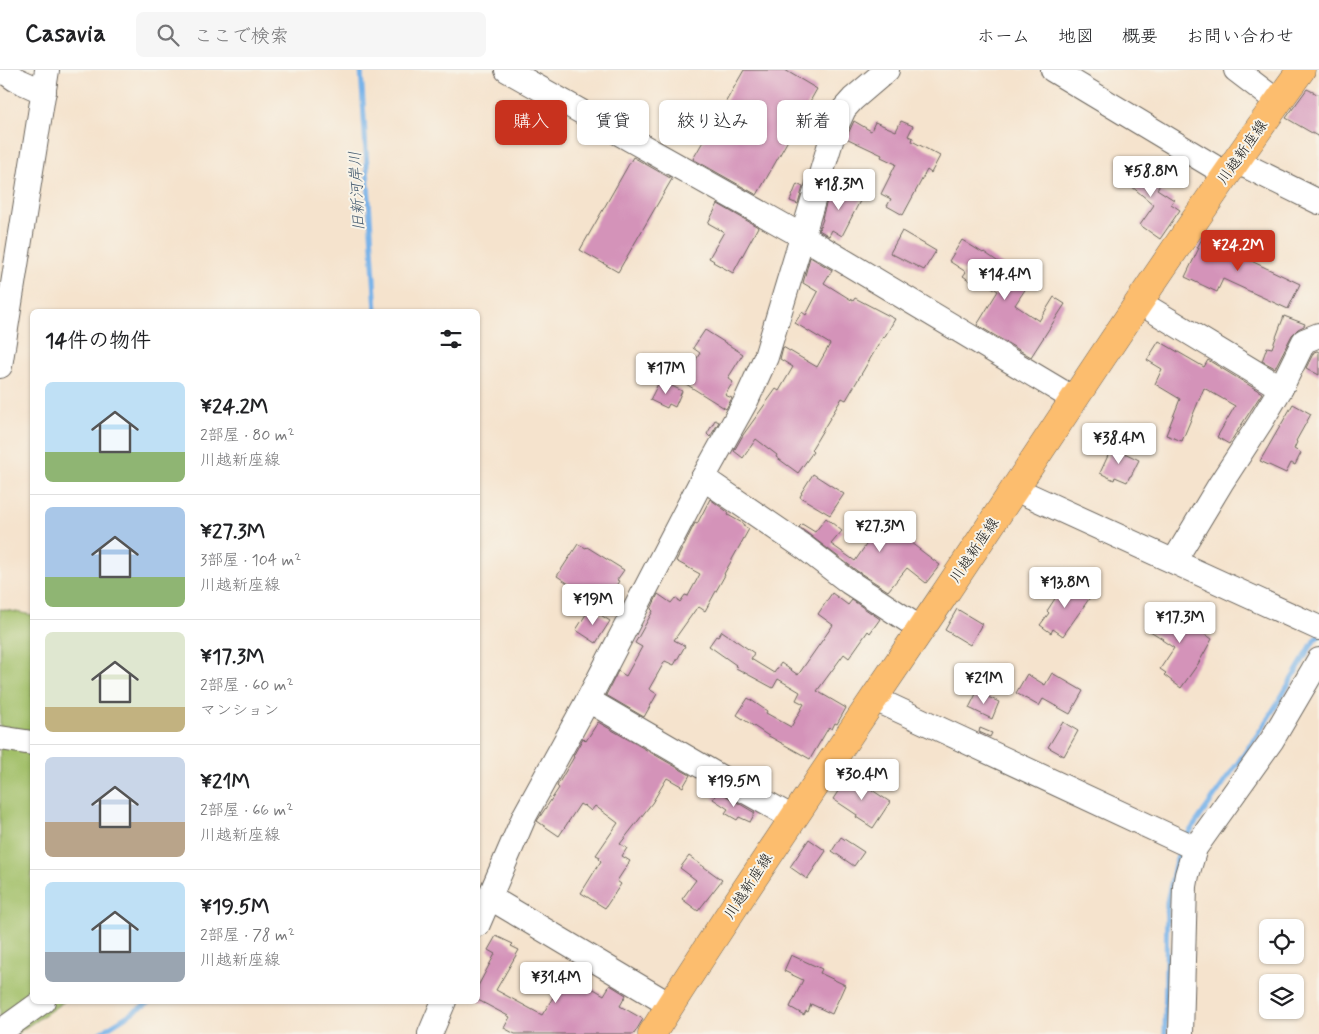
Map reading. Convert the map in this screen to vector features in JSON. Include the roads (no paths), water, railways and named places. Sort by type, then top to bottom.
[{"type":"main road","name":"川越新座線","points":[[652,1034],[1074,399],[1231,167],[1301,70]]},
{"type":"street","points":[[0,366],[2,340],[45,81],[15,79],[2,70]]},
{"type":"street","points":[[506,70],[802,236],[1074,399]]},
{"type":"street","points":[[480,919],[525,815],[746,401],[766,357],[834,131],[844,109],[886,70]]},
{"type":"street","points":[[1053,70],[1231,167],[1319,202]]},
{"type":"street","points":[[1236,70],[1278,102]]},
{"type":"street","points":[[1140,302],[1281,388]]},
{"type":"street","points":[[1174,561],[1281,388],[1304,341],[1319,336]]},
{"type":"street","points":[[704,478],[849,582],[920,629]]},
{"type":"street","points":[[1015,489],[1319,628]]},
{"type":"street","points":[[1181,1034],[1185,886],[1195,848],[1272,740],[1319,660]]},
{"type":"street","points":[[874,698],[1195,848]]},
{"type":"street","points":[[588,700],[794,818]]},
{"type":"street","points":[[0,738],[30,743]]},
{"type":"street","points":[[489,897],[670,1005]]},
{"type":"street","points":[[0,1032],[39,1004]]},
{"type":"street","points":[[430,1034],[443,1004]]},
{"type":"waterway","name":"旧新河岸川","points":[[361,70],[376,309]]},
{"type":"waterway","points":[[1186,837],[1260,731],[1315,639],[1319,636]]},
{"type":"waterway","points":[[1165,1034],[1167,902],[1175,864],[1181,849]]},
{"type":"waterway","name":"旧新河岸川","points":[[98,1034],[146,1004]]}]
